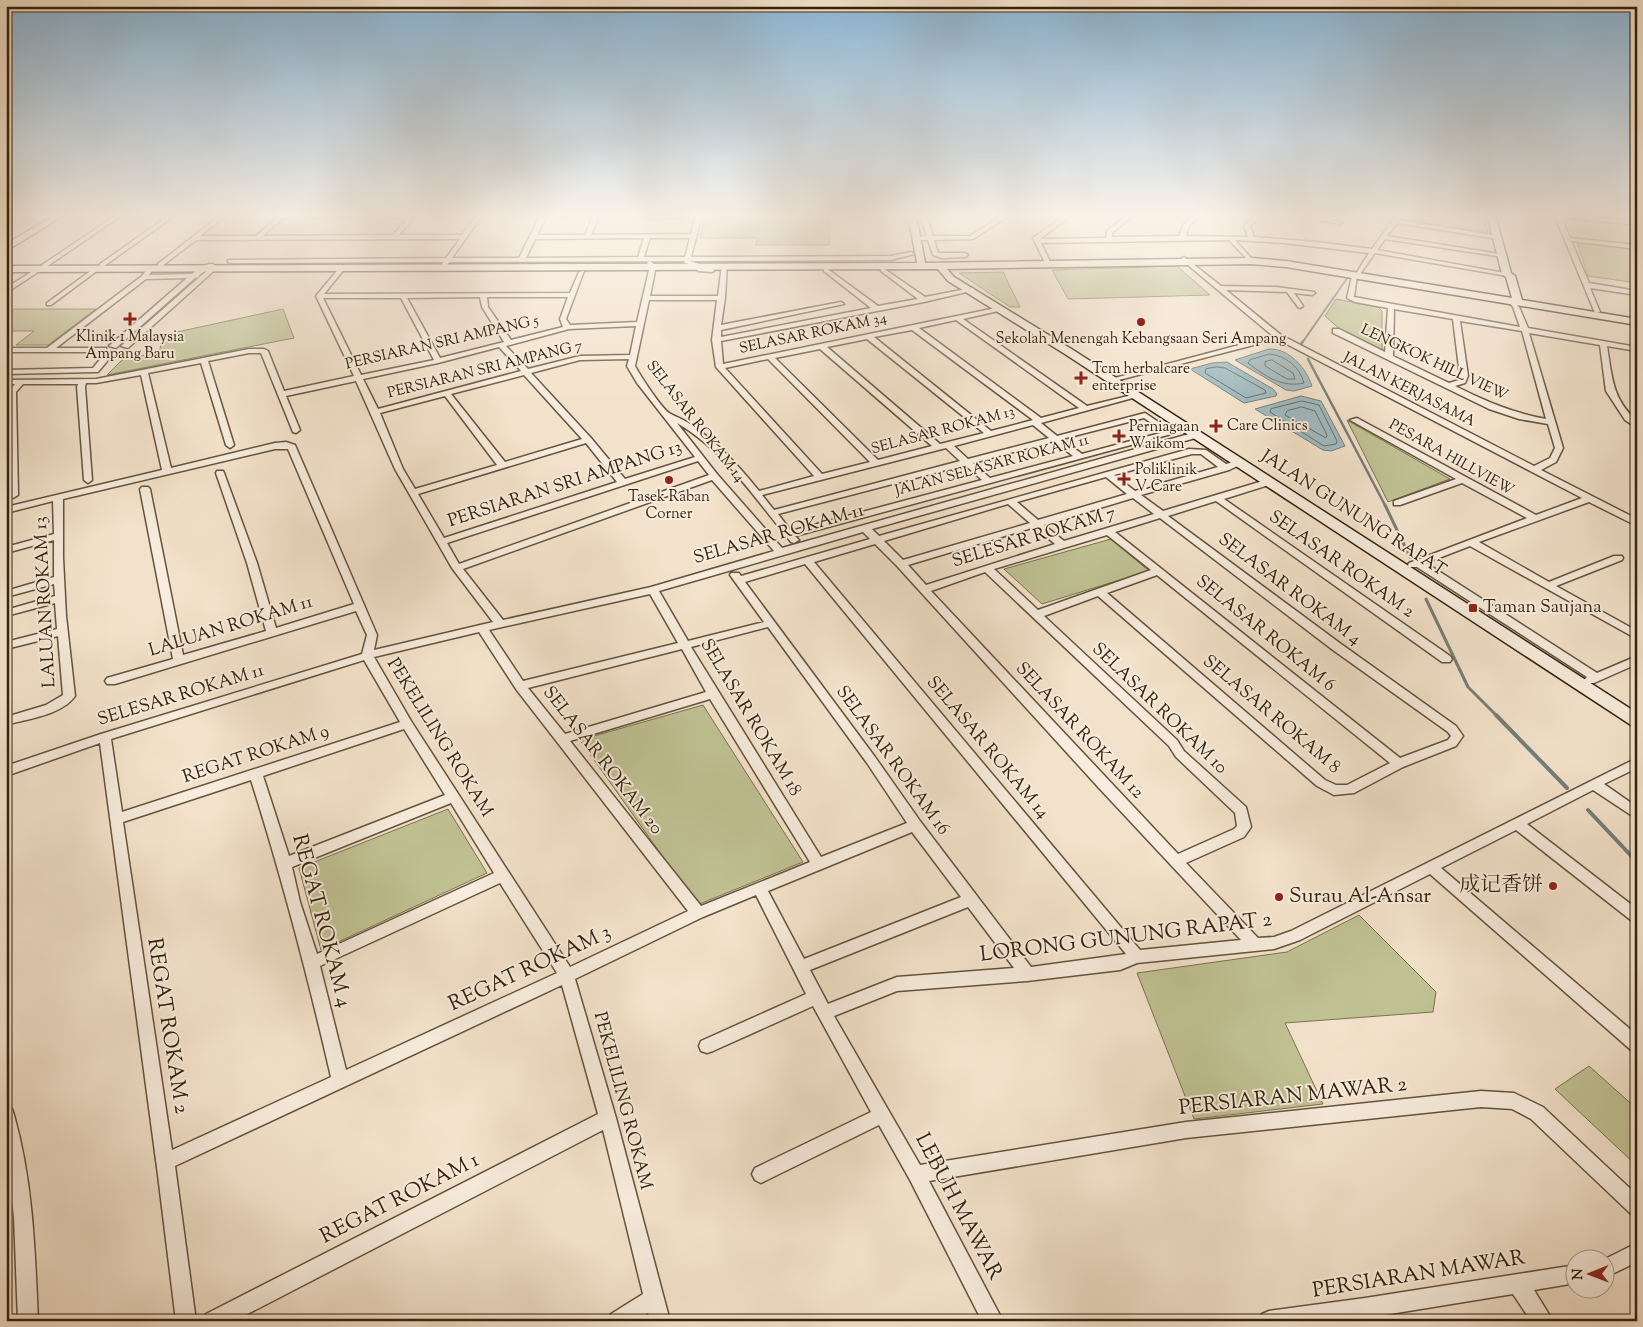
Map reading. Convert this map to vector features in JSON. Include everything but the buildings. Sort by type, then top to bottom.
[{"type":"main road","name":"JALAN GUNUNG RAPAT","points":[[947,276],[1269,482],[1411,566],[1637,721]]},
{"type":"main road","points":[[1367,276],[1637,320]]},
{"type":"main road","points":[[1510,276],[1514,301]]},
{"type":"main road","name":"JALAN GUNUNG RAPAT","points":[[955,277],[972,288],[972,290]]},
{"type":"main road","points":[[1514,301],[1597,312],[1637,320]]},
{"type":"street","points":[[6,291],[29,276]]},
{"type":"street","points":[[49,304],[87,276]]},
{"type":"street","points":[[49,350],[144,276],[194,276],[200,278],[194,286]]},
{"type":"street","points":[[6,372],[79,372],[95,370],[194,276]]},
{"type":"street","points":[[6,350],[115,350],[194,286],[202,276]]},
{"type":"street","points":[[319,296],[336,276]]},
{"type":"street","points":[[569,327],[565,326],[563,319],[580,276]]},
{"type":"street","name":"SELASAR ROKAM 14","points":[[647,276],[645,298],[631,366],[640,381],[714,476],[780,552]]},
{"type":"street","points":[[724,276],[716,340],[716,355],[720,367],[820,477]]},
{"type":"street","points":[[834,276],[877,309]]},
{"type":"street","points":[[891,276],[924,300]]},
{"type":"street","name":"JALAN KERJASAMA","points":[[1205,276],[1278,337],[1637,523]]},
{"type":"street","points":[[1356,276],[1350,298],[1357,301],[1637,349]]},
{"type":"street","points":[[1584,276],[1597,312]]},
{"type":"street","points":[[1588,285],[1637,293]]},
{"type":"street","points":[[1220,288],[1289,290],[1312,293]]},
{"type":"street","points":[[716,340],[972,290]]},
{"type":"street","points":[[1289,290],[1300,306]]},
{"type":"street","points":[[319,296],[572,296]]},
{"type":"street","points":[[319,296],[375,412],[399,469],[457,568],[500,624]]},
{"type":"street","points":[[403,296],[438,361]]},
{"type":"street","points":[[483,296],[485,307],[505,344],[527,373],[588,440],[623,483]]},
{"type":"street","points":[[645,298],[722,298]]},
{"type":"street","points":[[1514,301],[1525,330],[1559,448],[1558,455],[1553,460],[1532,470]]},
{"type":"street","points":[[718,328],[841,304]]},
{"type":"street","points":[[1389,357],[1391,307]]},
{"type":"street","name":"SELASAR ROKAM 34","points":[[720,367],[1001,309]]},
{"type":"street","points":[[957,318],[1086,409]]},
{"type":"street","points":[[1448,386],[1462,381],[1464,376],[1456,318]]},
{"type":"street","name":"PERSIARAN SRI AMPANG 5","points":[[282,394],[438,361],[569,327],[639,324]]},
{"type":"street","points":[[913,327],[1037,421],[1080,457]]},
{"type":"street","name":"LENGKOK HILL VIEW","points":[[1336,331],[1506,412],[1551,422]]},
{"type":"street","points":[[868,336],[989,433]]},
{"type":"street","points":[[1111,380],[1278,337]]},
{"type":"street","points":[[1603,343],[1610,391],[1628,418],[1637,426]]},
{"type":"street","points":[[822,346],[937,446]]},
{"type":"street","points":[[6,382],[96,381],[249,351],[264,351],[296,430]]},
{"type":"street","name":"PERSIARAN SRI AMPANG 7","points":[[375,412],[580,358],[632,357]]},
{"type":"street","points":[[770,357],[876,463]]},
{"type":"street","points":[[204,360],[230,445]]},
{"type":"street","points":[[95,370],[99,373],[96,381]]},
{"type":"street","points":[[144,372],[166,472]]},
{"type":"street","points":[[13,495],[12,392],[21,382]]},
{"type":"street","points":[[83,382],[81,387],[88,480]]},
{"type":"street","points":[[447,394],[503,466]]},
{"type":"street","name":"SELASAR ROKAM 13","points":[[756,494],[1136,396]]},
{"type":"street","points":[[666,414],[692,427],[710,441],[801,546]]},
{"type":"street","name":"JALAN SELASAR ROKAM 11","points":[[790,534],[1172,433],[1145,415],[1055,438]]},
{"type":"street","name":"PESARA HILLVIEW","points":[[1354,420],[1461,480],[1536,519]]},
{"type":"street","name":"SELASAR ROKAM 11","points":[[367,655],[653,590],[801,546],[1196,435]]},
{"type":"street","points":[[772,513],[1055,438]]},
{"type":"street","points":[[1153,438],[1177,456]]},
{"type":"street","points":[[413,493],[588,440]]},
{"type":"street","points":[[947,444],[988,481]]},
{"type":"street","name":"PEKELILING ROKAM","points":[[6,510],[275,446],[286,445],[292,447],[372,635],[367,655],[407,724],[567,976],[608,1118],[660,1321]]},
{"type":"street","name":"SELASAR ROKAM 11","points":[[740,580],[809,562],[1010,502],[1197,450],[1226,468]]},
{"type":"street","name":"PERSIARAN SRI AMPANG 13","points":[[441,542],[700,458]]},
{"type":"street","points":[[901,564],[1240,463]]},
{"type":"street","points":[[220,473],[252,563],[272,632]]},
{"type":"street","name":"SELASAR ROKAM 4","points":[[1108,475],[1336,648],[1452,729]]},
{"type":"street","points":[[457,568],[714,476]]},
{"type":"street","points":[[1397,503],[1461,480]]},
{"type":"street","name":"SELESAR ROKAM 7","points":[[923,590],[987,568],[1269,482]]},
{"type":"street","points":[[145,489],[179,661]]},
{"type":"street","name":"LALUAN ROKAM 13","points":[[6,720],[67,701],[69,696],[60,598],[58,498]]},
{"type":"street","points":[[927,498],[939,508]]},
{"type":"street","name":"SELASAR ROKAM 2","points":[[1217,498],[1446,659]]},
{"type":"street","points":[[1411,566],[1589,499]]},
{"type":"street","points":[[1010,502],[1062,545]]},
{"type":"street","name":"SELASAR ROKAM 12","points":[[865,528],[901,564],[923,590],[1255,945]]},
{"type":"street","name":"SELASAR ROKAM 6","points":[[1108,531],[1399,764]]},
{"type":"street","points":[[6,550],[59,536]]},
{"type":"street","points":[[1471,542],[1637,636]]},
{"type":"street","points":[[1547,586],[1618,558]]},
{"type":"street","name":"SELASAR ROKAM 14","points":[[809,562],[1137,957]]},
{"type":"street","points":[[1411,566],[1596,677]]},
{"type":"street","name":"SELASAR ROKAM 16","points":[[729,568],[740,580],[871,760],[915,825],[970,900],[1027,974]]},
{"type":"street","name":"SELASAR ROKAM 10","points":[[987,568],[1173,743],[1180,754],[1241,811],[1244,826],[1238,833],[1176,861]]},
{"type":"street","points":[[1036,615],[1158,571]]},
{"type":"street","points":[[6,594],[59,579]]},
{"type":"street","name":"SELASAR ROKAM 18","points":[[653,590],[713,694],[818,864]]},
{"type":"street","name":"SELASAR ROKAM 8","points":[[1099,592],[1321,783],[1334,790],[1349,790],[1399,764],[1452,743],[1456,736],[1452,729]]},
{"type":"street","points":[[6,614],[60,598]]},
{"type":"street","name":"LALUAN ROKAM 11","points":[[111,680],[360,606]]},
{"type":"street","points":[[520,686],[772,624]]},
{"type":"street","name":"SELASAR ROKAM 20","points":[[482,628],[520,686],[698,913]]},
{"type":"street","points":[[6,646],[62,631]]},
{"type":"street","name":"SELESAR ROKAM 11","points":[[6,771],[106,737],[367,655]]},
{"type":"street","points":[[1581,684],[1637,660]]},
{"type":"street","points":[[563,739],[713,694]]},
{"type":"street","name":"REGAT ROKAM 9","points":[[116,819],[407,724]]},
{"type":"street","name":"REGAT ROKAM 2","points":[[106,737],[137,970],[167,1161],[186,1321]]},
{"type":"street","name":"LORONG GUNUNG RAPAT 2","points":[[824,1013],[897,984],[1027,974],[1120,963],[1137,957],[1274,943],[1295,936],[1637,762]]},
{"type":"street","name":"REGAT ROKAM 4","points":[[256,774],[285,864],[293,902],[312,962],[340,1080]]},
{"type":"street","points":[[1594,784],[1637,814]]},
{"type":"street","points":[[285,864],[453,797]]},
{"type":"street","points":[[1517,823],[1637,917]]},
{"type":"street","name":"REGAT ROKAM 3","points":[[167,1161],[567,976],[698,913],[915,825]]},
{"type":"street","points":[[1431,867],[1637,1045]]},
{"type":"street","points":[[312,962],[502,876]]},
{"type":"street","name":"LEBUH MAWAR","points":[[760,889],[824,1013],[916,1174],[993,1321]]},
{"type":"street","points":[[801,967],[970,900]]},
{"type":"street","points":[[707,1046],[817,997]]},
{"type":"street","name":"PERSIARAN MAWAR 2","points":[[916,1174],[1186,1130],[1481,1099],[1514,1101],[1537,1113],[1637,1208]]},
{"type":"street","points":[[6,1115],[10,1154],[20,1180],[28,1321]]},
{"type":"street","points":[[761,1174],[882,1115]]},
{"type":"street","name":"REGAT ROKAM 1","points":[[213,1321],[608,1118]]},
{"type":"street","points":[[1616,1263],[1637,1252]]},
{"type":"street","name":"PERSIARAN MAWAR","points":[[1268,1321],[1367,1314],[1566,1276]]},
{"type":"street","points":[[1518,1284],[1543,1321]]},
{"type":"street","points":[[618,1321],[654,1298]]},
{"type":"green space","points":[[963,276],[1005,276],[1020,307],[1010,307]]},
{"type":"green space","points":[[1055,276],[1188,276],[1210,295],[1068,299]]},
{"type":"green space","points":[[1588,276],[1637,276],[1637,283]]},
{"type":"green space","points":[[1336,299],[1378,307],[1382,311],[1382,352],[1343,332],[1325,316]]},
{"type":"green space","points":[[14,309],[96,309],[48,345],[16,345],[34,331],[6,331],[6,315]]},
{"type":"green space","points":[[283,309],[294,338],[107,375],[123,359],[159,353],[163,335]]},
{"type":"green space","points":[[1347,420],[1450,479],[1388,502]]},
{"type":"green space","points":[[1111,539],[1149,571],[1042,604],[1004,569]]},
{"type":"green space","points":[[703,705],[803,862],[697,905],[580,740]]},
{"type":"green space","points":[[448,809],[487,873],[321,950],[299,868]]},
{"type":"green space","points":[[1359,915],[1436,992],[1433,1012],[1285,1023],[1323,1104],[1194,1119],[1137,973],[1287,952]]},
{"type":"green space","points":[[1589,1066],[1637,1109],[1637,1166],[1555,1089]]},
{"type":"water","points":[[1269,349],[1283,352],[1296,360],[1306,372],[1312,386],[1294,391],[1286,390],[1235,360]]},
{"type":"water","points":[[1227,362],[1273,389],[1277,394],[1276,396],[1244,403],[1190,369],[1212,363]]},
{"type":"water","points":[[1301,396],[1321,401],[1345,446],[1331,451],[1323,450],[1255,409]]},
{"type":"waterway","points":[[1302,343],[1348,277]]},
{"type":"waterway","points":[[1300,346],[1303,341]]},
{"type":"waterway","points":[[1308,359],[1386,506]]},
{"type":"waterway","points":[[1386,506],[1410,557]]},
{"type":"waterway","points":[[1426,599],[1468,687],[1496,715]]},
{"type":"waterway","points":[[1496,715],[1567,788]]},
{"type":"waterway","points":[[1588,810],[1637,862]]},
{"type":"place","name":"Klinik 1 Malaysia Ampang Baru","points":[[130,319]]},
{"type":"place","name":"Sekolah Menengah Kebangsaan Seri Ampang","points":[[1141,322]]},
{"type":"place","name":"Tcm herbalcare enterprise","points":[[1081,378]]},
{"type":"place","name":"Care Clinics","points":[[1216,426]]},
{"type":"place","name":"Perniagaan Waikom","points":[[1119,436]]},
{"type":"place","name":"Poliklinik V-Care","points":[[1124,479]]},
{"type":"place","name":"Tasek Raban Corner","points":[[669,480]]},
{"type":"place","name":"Taman Saujana","points":[[1473,608]]},
{"type":"place","name":"成记香饼","points":[[1553,886]]},
{"type":"place","name":"Surau Al-Ansar","points":[[1279,897]]}]
